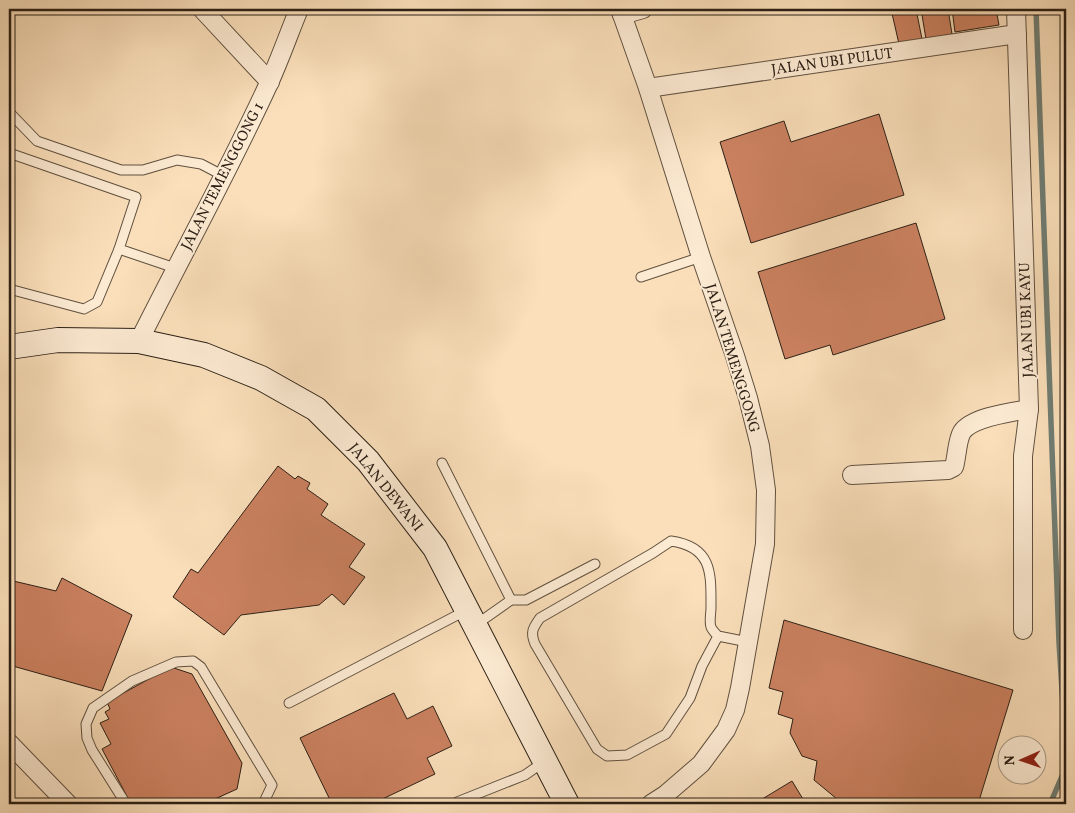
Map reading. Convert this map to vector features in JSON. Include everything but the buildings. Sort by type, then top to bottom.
[{"type":"street","points":[[202,9],[270,82]]},
{"type":"street","name":"JALAN TEMENGGONG 1","points":[[139,341],[270,82],[300,9]]},
{"type":"street","points":[[621,12],[643,9]]},
{"type":"street","name":"JALAN UBI KAYU","points":[[1016,9],[1029,409],[1023,456],[1023,630]]},
{"type":"street","name":"JALAN TEMENGGONG","points":[[621,12],[648,88],[748,398],[760,446],[766,490],[765,544],[735,710],[726,730],[701,764],[665,795],[651,804]]},
{"type":"street","name":"JALAN UBI PULUT","points":[[648,88],[1017,34]]},
{"type":"street","name":"JALAN DEWANI","points":[[9,346],[58,340],[139,341],[204,355],[261,378],[316,409],[368,461],[435,548],[567,804]]},
{"type":"street","points":[[852,475],[948,470],[954,467],[962,432],[971,424],[998,415],[1029,409]]},
{"type":"street","points":[[9,743],[68,804]]},
{"type":"lane","points":[[9,112],[37,141],[121,170],[143,170],[177,160],[201,164],[224,176]]},
{"type":"lane","points":[[9,153],[136,198],[119,249],[97,302],[84,309],[9,289]]},
{"type":"lane","points":[[119,249],[175,268]]},
{"type":"lane","points":[[641,277],[701,257]]},
{"type":"lane","points":[[442,464],[511,600]]},
{"type":"lane","points":[[718,636],[702,666],[690,698],[666,734],[627,755],[607,756],[597,749],[534,644],[532,636],[534,627],[540,618],[671,541],[682,542],[691,546],[703,556],[710,571],[710,626],[718,636],[748,642]]},
{"type":"lane","points":[[289,703],[471,617],[484,619],[511,600],[526,600],[595,564]]},
{"type":"lane","points":[[126,804],[92,750],[87,738],[86,724],[93,708],[132,681],[176,662],[192,661],[201,667],[272,785],[263,804]]},
{"type":"lane","points":[[457,802],[525,775],[545,761]]},
{"type":"waterway","points":[[1036,9],[1059,642],[1066,754]]},
{"type":"waterway","points":[[1050,804],[1066,767]]}]
